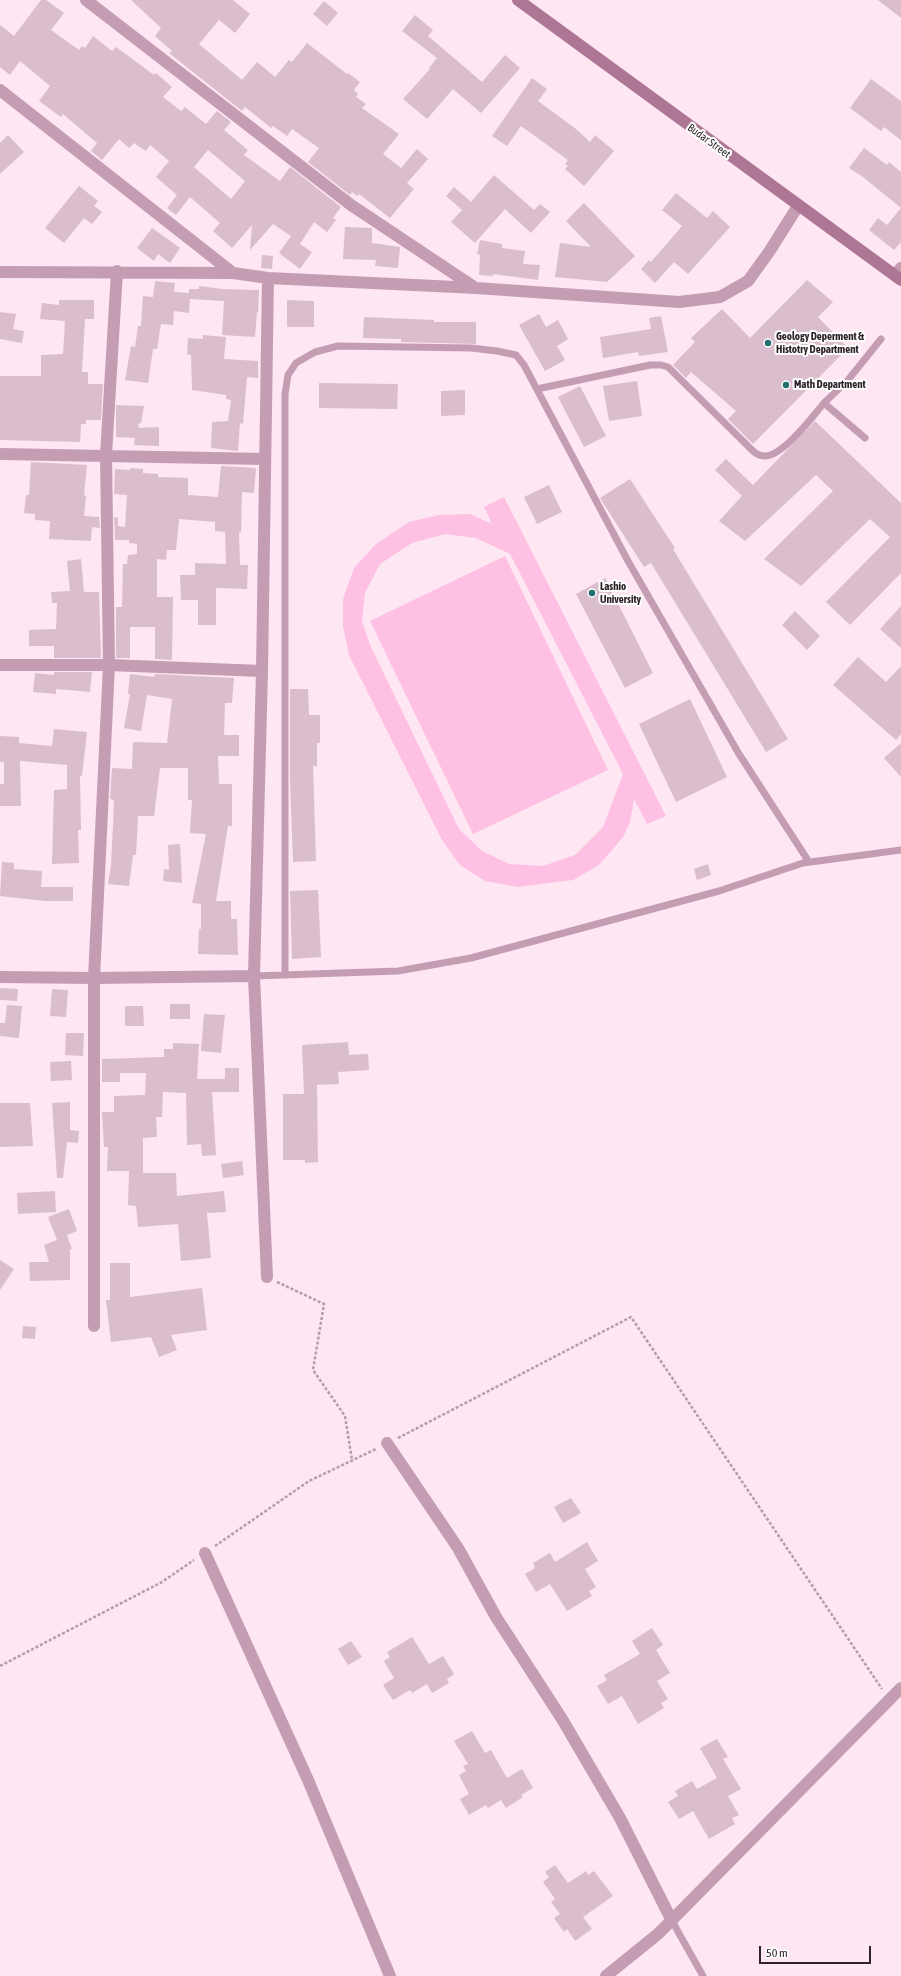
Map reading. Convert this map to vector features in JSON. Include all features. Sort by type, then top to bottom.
[{"type":"main road","name":"Budar Street","points":[[518,0],[798,206],[899,275]]},
{"type":"street","points":[[86,0],[351,205],[476,288]]},
{"type":"street","points":[[0,90],[233,273]]},
{"type":"street","points":[[0,272],[118,271],[233,273],[268,278],[476,288],[679,302],[720,297],[748,280],[769,252],[798,206]]},
{"type":"street","points":[[94,1326],[94,978],[109,665],[106,455],[118,271]]},
{"type":"street","points":[[267,1278],[254,976],[262,671],[268,278]]},
{"type":"street","points":[[0,454],[265,459]]},
{"type":"street","points":[[0,665],[109,665],[262,671]]},
{"type":"street","points":[[0,977],[94,978],[254,976]]},
{"type":"street","points":[[387,1443],[458,1548],[496,1617],[562,1719],[620,1818],[672,1921]]},
{"type":"street","points":[[205,1553],[308,1780],[390,1976]]},
{"type":"street","points":[[606,1976],[672,1921],[901,1688]]},
{"type":"lane","points":[[537,389],[661,364],[668,367],[758,456],[767,456],[782,448],[824,403],[848,380],[881,339]]},
{"type":"lane","points":[[284,975],[286,394],[288,375],[296,363],[315,352],[338,346],[471,348],[516,355],[524,365],[628,561],[739,754],[809,862]]},
{"type":"lane","points":[[824,403],[865,438]]},
{"type":"lane","points":[[254,976],[398,971],[471,958],[719,891],[809,862],[901,850]]},
{"type":"lane","points":[[672,1921],[704,1976]]},
{"type":"path","points":[[267,1278],[324,1304],[313,1370],[345,1416],[352,1460]]},
{"type":"path","points":[[0,1666],[162,1582],[309,1480],[387,1443],[631,1317],[889,1699]]},
{"type":"shaded area","points":[[504,497],[666,816],[647,824],[634,799],[630,822],[623,837],[599,865],[573,880],[518,887],[485,881],[460,865],[442,840],[349,655],[343,626],[343,599],[354,568],[376,544],[409,522],[439,515],[470,514],[492,524],[484,507]],"holes":[[[445,534],[476,538],[510,554],[623,774],[603,827],[575,855],[543,866],[509,864],[482,851],[459,829],[370,645],[362,621],[365,593],[380,564],[412,543]]]},
{"type":"shaded area","points":[[505,556],[608,770],[473,834],[370,621]]},
{"type":"building","points":[[41,0],[46,0],[64,13],[51,30],[79,50],[82,46],[85,48],[93,36],[112,51],[116,47],[154,75],[156,73],[172,87],[163,97],[181,111],[185,107],[206,124],[217,111],[231,122],[224,130],[248,150],[244,155],[280,181],[290,167],[341,207],[333,218],[336,220],[327,232],[314,222],[300,244],[312,252],[300,269],[279,253],[291,236],[273,224],[250,250],[252,225],[232,248],[213,231],[220,223],[190,197],[176,215],[167,208],[177,195],[156,177],[169,161],[150,145],[146,151],[134,143],[129,148],[119,139],[102,160],[91,151],[97,143],[63,114],[61,117],[39,101],[50,86],[20,61],[10,75],[0,67],[0,25],[14,36]],"holes":[[[208,150],[245,181],[231,199],[194,167]]]},
{"type":"building","points":[[131,0],[233,0],[250,14],[235,33],[219,20],[199,44],[242,80],[257,62],[275,77],[289,60],[292,62],[307,43],[347,74],[348,73],[360,82],[354,90],[358,94],[356,97],[366,104],[362,108],[399,134],[383,154],[401,168],[417,149],[428,159],[407,183],[414,189],[390,218],[359,194],[357,196],[352,192],[350,195],[308,162],[319,148],[292,129],[287,136],[273,126],[271,128],[245,107],[242,111],[169,53],[172,51],[155,36],[161,28]]},
{"type":"building","points":[[878,0],[901,0],[901,18]]},
{"type":"building","points":[[324,1],[338,13],[327,26],[313,14]]},
{"type":"building","points":[[415,15],[433,30],[428,36],[482,82],[505,55],[520,68],[481,113],[453,89],[427,119],[403,99],[430,69],[429,68],[437,58],[402,31]]},
{"type":"building","points":[[532,78],[547,89],[538,101],[576,129],[590,142],[595,135],[614,151],[584,186],[565,169],[568,166],[565,164],[568,160],[521,126],[507,146],[492,136]]},
{"type":"building","points":[[871,79],[901,101],[901,140],[884,127],[881,131],[850,108]]},
{"type":"building","points":[[8,135],[24,152],[0,174],[0,143]]},
{"type":"building","points":[[864,148],[887,165],[889,162],[901,172],[901,208],[863,177],[849,168]]},
{"type":"building","points":[[494,175],[534,210],[540,204],[550,212],[531,233],[505,209],[475,243],[451,222],[462,210],[446,196],[454,187],[471,202]]},
{"type":"building","points":[[79,186],[98,201],[94,206],[102,212],[92,224],[84,218],[64,243],[45,228]]},
{"type":"building","points":[[676,193],[707,218],[713,211],[730,227],[688,274],[674,262],[655,283],[641,269],[649,260],[651,262],[682,226],[662,210]]},
{"type":"building","points":[[584,203],[635,256],[607,282],[555,277],[560,243],[591,247],[566,221]]},
{"type":"building","points":[[901,208],[901,242],[894,250],[869,230],[878,218],[887,225]]},
{"type":"building","points":[[345,227],[372,228],[372,243],[400,247],[398,268],[375,266],[376,260],[343,259]]},
{"type":"building","points":[[152,228],[180,248],[170,263],[158,254],[154,261],[137,248]]},
{"type":"building","points":[[480,240],[502,244],[502,248],[525,251],[523,264],[540,265],[538,280],[493,274],[493,276],[479,275],[480,255],[477,254]]},
{"type":"building","points":[[262,255],[273,256],[272,269],[261,268]]},
{"type":"building","points":[[807,280],[833,302],[818,317],[848,348],[753,444],[728,419],[736,411],[691,372],[686,378],[673,365],[695,342],[691,338],[722,309],[750,338]]},
{"type":"building","points":[[155,281],[175,283],[174,292],[189,293],[189,289],[199,289],[199,286],[222,289],[259,290],[255,337],[222,335],[224,301],[190,299],[189,313],[174,311],[173,325],[161,324],[157,349],[153,349],[148,383],[125,380],[131,346],[135,347],[138,326],[141,326],[143,296],[153,297]]},
{"type":"building","points":[[59,300],[94,300],[94,319],[85,319],[82,372],[88,372],[88,384],[103,384],[101,420],[86,420],[86,424],[81,424],[80,442],[0,440],[0,376],[41,376],[41,355],[63,354],[65,321],[40,319],[42,303],[59,305]]},
{"type":"building","points":[[287,300],[314,301],[314,327],[287,327]]},
{"type":"building","points":[[0,312],[16,314],[13,329],[24,331],[22,343],[0,339]]},
{"type":"building","points":[[539,314],[546,327],[558,320],[568,339],[557,346],[565,360],[545,371],[519,325]]},
{"type":"building","points":[[661,316],[668,352],[639,356],[638,352],[603,358],[600,337],[651,329],[649,318]]},
{"type":"building","points":[[364,317],[434,320],[434,322],[476,322],[476,344],[401,342],[401,339],[363,338]]},
{"type":"building","points":[[203,335],[226,337],[224,359],[258,361],[258,378],[247,377],[243,424],[240,423],[238,451],[211,448],[212,422],[228,421],[231,400],[226,399],[226,395],[192,390],[191,355],[187,354],[188,338],[203,339]]},
{"type":"building","points":[[637,381],[642,416],[609,421],[603,386]]},
{"type":"building","points":[[319,383],[398,384],[397,409],[319,408]]},
{"type":"building","points":[[580,386],[606,436],[584,447],[558,397]]},
{"type":"building","points":[[465,390],[465,415],[441,416],[441,391]]},
{"type":"building","points":[[116,405],[144,406],[141,423],[138,424],[139,428],[159,427],[159,446],[134,445],[135,438],[116,437]]},
{"type":"building","points":[[815,421],[901,503],[901,573],[850,625],[826,602],[890,537],[870,519],[801,586],[764,559],[833,491],[816,475],[745,541],[719,521],[742,496],[715,470],[726,459],[753,485]]},
{"type":"building","points":[[31,462],[87,465],[84,495],[86,496],[84,516],[99,517],[100,528],[92,527],[91,541],[49,539],[50,521],[35,520],[35,514],[24,513],[26,495],[29,495]]},
{"type":"building","points":[[221,466],[256,468],[254,493],[242,492],[241,532],[239,532],[240,565],[248,565],[247,589],[216,588],[216,625],[198,625],[198,600],[181,600],[180,575],[195,575],[195,563],[226,564],[225,532],[215,531],[215,522],[179,519],[176,550],[167,550],[166,560],[157,559],[157,597],[173,597],[172,660],[155,659],[155,627],[130,627],[130,658],[116,658],[116,607],[122,607],[123,564],[127,564],[128,555],[137,554],[137,544],[129,543],[129,540],[115,540],[114,517],[118,518],[118,526],[125,527],[127,495],[114,494],[115,469],[143,469],[143,473],[158,474],[158,477],[188,478],[188,495],[218,497]]},
{"type":"building","points":[[630,479],[675,548],[673,549],[788,739],[766,752],[651,563],[644,567],[600,498]]},
{"type":"building","points":[[549,485],[562,512],[537,524],[524,497]]},
{"type":"building","points":[[81,559],[84,592],[99,592],[101,658],[54,658],[54,646],[29,646],[29,630],[56,629],[57,603],[52,603],[51,592],[70,591],[67,561]]},
{"type":"building","points":[[605,578],[653,673],[625,688],[576,594]]},
{"type":"building","points":[[901,606],[901,648],[880,629]]},
{"type":"building","points":[[795,611],[820,636],[807,650],[782,625]]},
{"type":"building","points":[[858,657],[886,682],[901,666],[901,734],[896,740],[833,685]]},
{"type":"building","points":[[54,672],[92,672],[90,692],[56,689],[56,694],[33,692],[35,673],[54,675]]},
{"type":"building","points":[[130,674],[154,677],[155,674],[234,678],[232,703],[225,703],[224,735],[239,735],[239,756],[218,756],[219,784],[232,784],[232,826],[228,826],[216,901],[231,901],[231,919],[237,919],[238,955],[198,954],[199,929],[201,929],[201,904],[192,903],[206,834],[190,833],[192,800],[188,800],[188,768],[160,768],[154,816],[138,816],[136,855],[133,855],[129,886],[108,884],[111,865],[114,800],[110,799],[112,768],[132,769],[133,742],[167,743],[172,699],[147,695],[141,731],[124,728],[130,694],[128,694]]},
{"type":"building","points":[[290,689],[308,689],[309,715],[320,715],[320,743],[317,743],[317,766],[313,766],[316,861],[293,862],[290,780]]},
{"type":"building","points":[[690,699],[727,777],[676,802],[639,724]]},
{"type":"building","points":[[54,729],[87,732],[82,776],[80,776],[81,830],[78,830],[79,863],[52,864],[54,790],[67,789],[67,765],[20,761],[21,806],[0,806],[0,784],[4,784],[4,762],[0,762],[0,736],[19,737],[19,743],[52,746]]},
{"type":"building","points":[[901,743],[901,777],[884,758]]},
{"type":"building","points":[[180,844],[182,883],[163,881],[164,869],[169,870],[168,845]]},
{"type":"building","points":[[2,862],[14,863],[14,869],[42,871],[41,887],[73,887],[73,901],[45,901],[0,896]]},
{"type":"building","points":[[708,864],[711,875],[697,880],[694,869]]},
{"type":"building","points":[[318,890],[321,957],[292,959],[290,891]]},
{"type":"building","points":[[0,988],[18,989],[17,1001],[0,1000]]},
{"type":"building","points":[[52,989],[68,990],[66,1017],[50,1016]]},
{"type":"building","points":[[170,1004],[190,1004],[190,1019],[170,1019]]},
{"type":"building","points":[[7,1005],[22,1006],[19,1038],[0,1036],[0,1023],[5,1023]]},
{"type":"building","points":[[125,1006],[143,1006],[144,1026],[125,1026]]},
{"type":"building","points":[[204,1014],[225,1015],[221,1053],[201,1051]]},
{"type":"building","points":[[66,1033],[84,1033],[83,1056],[65,1055]]},
{"type":"building","points":[[348,1042],[349,1055],[368,1054],[369,1070],[338,1072],[339,1084],[317,1085],[318,1162],[305,1163],[305,1160],[283,1160],[283,1094],[304,1094],[302,1045]]},
{"type":"building","points":[[173,1043],[199,1044],[197,1079],[225,1079],[225,1068],[239,1068],[239,1092],[212,1092],[216,1155],[202,1156],[201,1144],[187,1145],[186,1093],[163,1092],[162,1117],[156,1117],[157,1137],[143,1138],[143,1173],[176,1173],[177,1196],[224,1191],[226,1212],[207,1213],[211,1258],[181,1261],[178,1224],[138,1227],[136,1206],[128,1205],[129,1171],[107,1171],[108,1147],[104,1147],[102,1112],[114,1112],[114,1096],[145,1095],[146,1073],[120,1073],[120,1082],[102,1082],[102,1059],[164,1057],[164,1049],[173,1049]]},
{"type":"building","points":[[71,1061],[72,1080],[51,1081],[50,1062]]},
{"type":"building","points":[[70,1102],[70,1130],[79,1131],[78,1143],[67,1142],[63,1178],[57,1178],[52,1103]]},
{"type":"building","points":[[0,1103],[30,1103],[33,1146],[0,1147]]},
{"type":"building","points":[[242,1161],[244,1175],[223,1178],[221,1164]]},
{"type":"building","points":[[55,1191],[56,1212],[18,1214],[17,1193]]},
{"type":"building","points":[[69,1209],[77,1231],[67,1235],[72,1249],[70,1249],[70,1280],[30,1281],[29,1262],[49,1262],[44,1245],[57,1240],[48,1217]]},
{"type":"building","points":[[0,1260],[14,1269],[0,1290]]},
{"type":"building","points":[[110,1263],[130,1263],[130,1297],[202,1288],[207,1330],[171,1335],[177,1350],[159,1357],[151,1337],[111,1342],[106,1300],[110,1300]]},
{"type":"building","points":[[23,1326],[36,1327],[35,1339],[22,1338]]},
{"type":"building","points":[[571,1498],[581,1513],[563,1523],[554,1507]]},
{"type":"building","points":[[587,1542],[598,1561],[585,1569],[596,1587],[589,1591],[592,1596],[567,1611],[550,1584],[536,1592],[525,1574],[535,1568],[533,1563],[550,1553],[555,1562]]},
{"type":"building","points":[[652,1628],[663,1645],[656,1650],[670,1673],[657,1681],[668,1699],[661,1703],[664,1708],[638,1724],[622,1696],[608,1704],[597,1686],[607,1680],[604,1675],[640,1654],[632,1641]]},
{"type":"building","points":[[412,1637],[429,1664],[443,1656],[454,1674],[447,1679],[449,1683],[432,1693],[427,1684],[412,1693],[410,1690],[393,1700],[383,1685],[394,1678],[384,1661],[390,1657],[387,1652]]},
{"type":"building","points":[[351,1641],[362,1657],[348,1665],[338,1649]]},
{"type":"building","points":[[472,1731],[485,1753],[491,1750],[507,1778],[522,1769],[533,1788],[521,1795],[523,1797],[506,1808],[501,1800],[488,1808],[486,1805],[469,1815],[460,1799],[469,1794],[459,1775],[466,1771],[463,1766],[468,1764],[454,1741]]},
{"type":"building","points":[[717,1739],[728,1757],[723,1759],[741,1789],[728,1796],[739,1815],[732,1818],[735,1824],[709,1839],[693,1811],[679,1819],[668,1802],[678,1796],[675,1791],[692,1781],[697,1789],[717,1778],[700,1748]]},
{"type":"building","points":[[555,1865],[568,1883],[586,1871],[588,1875],[594,1871],[613,1896],[583,1917],[592,1929],[575,1941],[567,1929],[564,1932],[554,1918],[560,1914],[551,1902],[555,1899],[543,1882],[549,1877],[545,1872]]},
{"type":"place","name":"Geology Deperment & Histotry Department","points":[[768,343]]},
{"type":"place","name":"Math Department","points":[[786,385]]},
{"type":"place","name":"Lashio University","points":[[592,593]]}]
